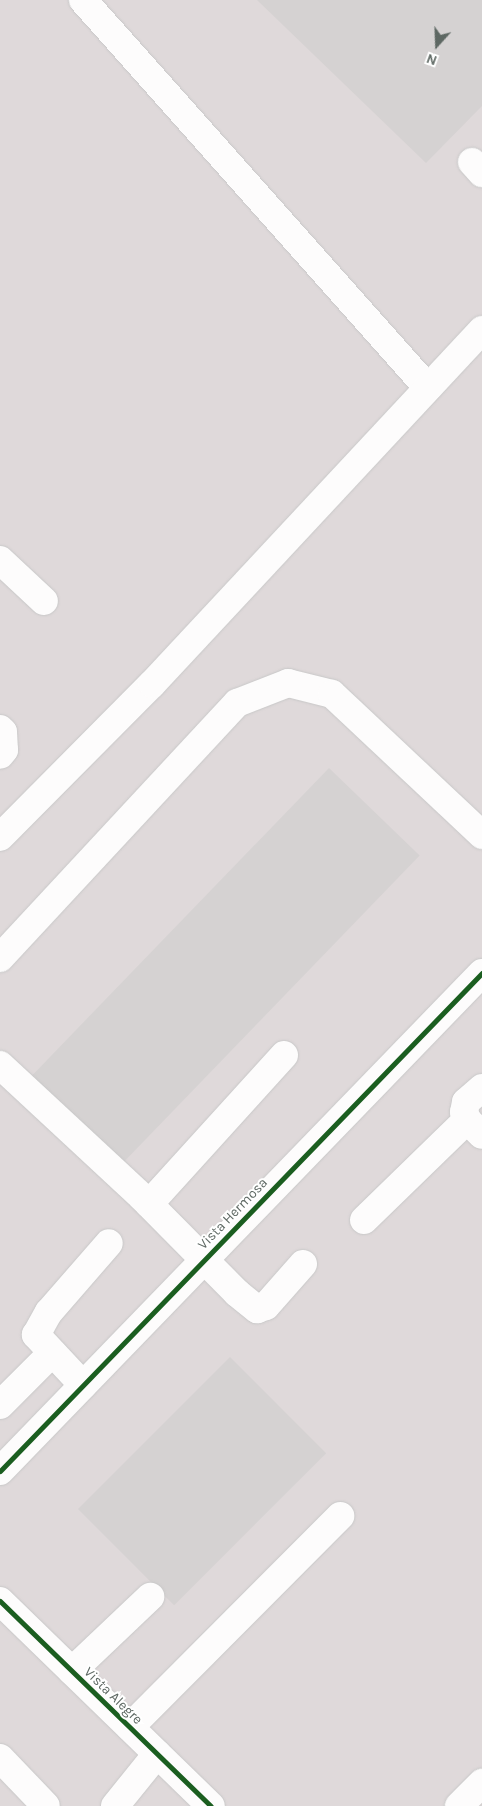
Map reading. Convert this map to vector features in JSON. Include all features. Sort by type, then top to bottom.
[{"type":"street","points":[[83,0],[428,388]]},
{"type":"street","points":[[0,837],[152,684],[482,330]]},
{"type":"street","points":[[0,560],[44,602]]},
{"type":"street","points":[[0,958],[237,703],[288,682],[332,694],[482,835]]},
{"type":"street","points":[[0,729],[3,732],[4,750],[0,755]]},
{"type":"street","name":"Vista Hermosa","points":[[0,1470],[482,973]]},
{"type":"street","points":[[149,1204],[284,1055]]},
{"type":"street","points":[[0,1065],[149,1204],[204,1260],[257,1309],[266,1306],[302,1264]]},
{"type":"street","points":[[364,1220],[474,1127],[464,1112],[466,1102],[482,1088]]},
{"type":"street","points":[[83,1385],[36,1335],[49,1312],[109,1243]]},
{"type":"street","points":[[0,1405],[52,1354]]},
{"type":"street","points":[[130,1727],[340,1516]]},
{"type":"street","points":[[72,1671],[150,1597]]},
{"type":"street","name":"Vista Alegre","points":[[0,1602],[211,1806]]},
{"type":"street","points":[[115,1806],[157,1754]]},
{"type":"street","points":[[0,1758],[46,1806]]},
{"type":"street","points":[[459,1806],[482,1783]]},
{"type":"shaded area","points":[[0,0],[482,0],[482,1806],[0,1806]]},
{"type":"building","points":[[257,0],[482,0],[482,106],[426,163]]},
{"type":"building","points":[[329,768],[420,856],[117,1169],[26,1082]]},
{"type":"building","points":[[230,1357],[326,1453],[174,1605],[78,1509]]},
{"type":"cycle path","points":[[0,1471],[482,973]]},
{"type":"cycle path","points":[[0,1601],[211,1806]]}]
